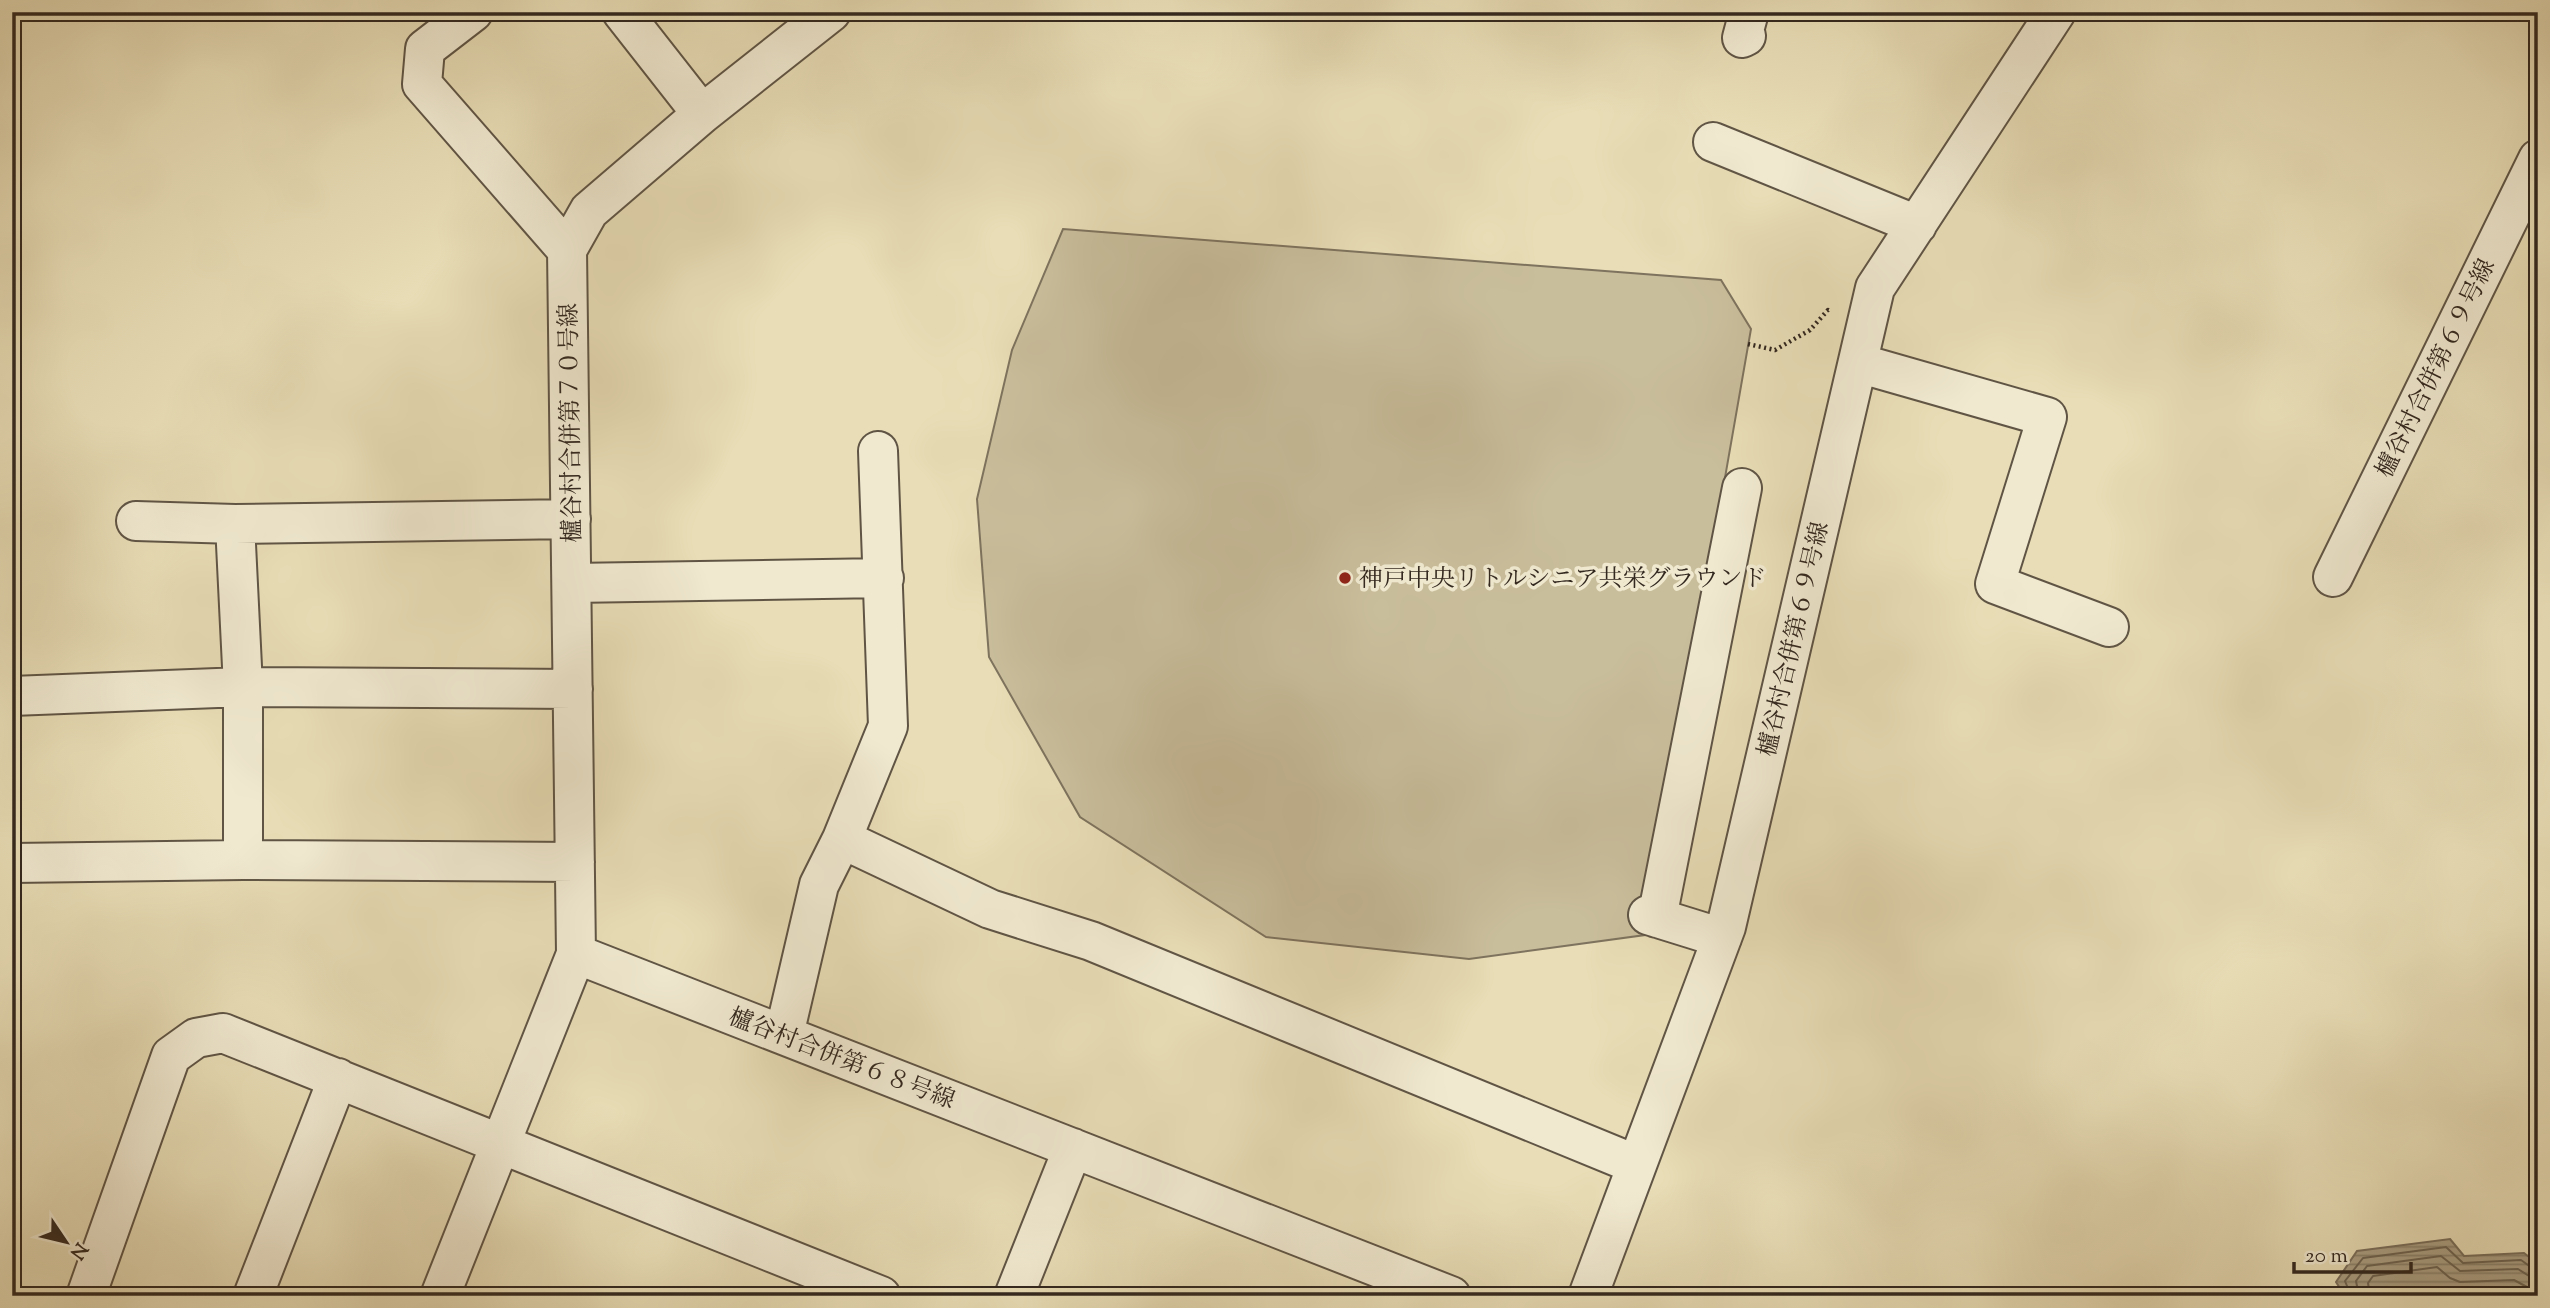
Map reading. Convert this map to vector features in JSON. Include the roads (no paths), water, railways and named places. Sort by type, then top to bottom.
[{"type":"street","points":[[473,12],[425,49],[422,84],[568,250]]},
{"type":"street","points":[[622,12],[702,114]]},
{"type":"street","name":"櫨谷村合併第７０号線","points":[[576,954],[568,250],[589,211],[702,114],[831,12]]},
{"type":"street","name":"櫨谷村合併第６９号線","points":[[1588,1296],[1726,927],[1875,288],[2056,12]]},
{"type":"street","points":[[1713,142],[1917,225]]},
{"type":"street","name":"櫨谷村合併第６９号線","points":[[2333,577],[2538,159]]},
{"type":"street","points":[[1858,363],[2047,417],[1995,583],[2109,627]]},
{"type":"street","points":[[784,1035],[819,885],[842,839],[888,726],[878,451]]},
{"type":"street","points":[[1721,938],[1653,916],[1742,488]]},
{"type":"street","points":[[136,521],[235,524],[571,519]]},
{"type":"street","points":[[235,524],[243,687],[243,860]]},
{"type":"street","points":[[572,583],[884,578]]},
{"type":"street","points":[[12,696],[243,687],[573,689]]},
{"type":"street","points":[[842,839],[990,909],[1091,942],[1637,1165]]},
{"type":"street","points":[[12,863],[243,860],[575,862]]},
{"type":"street","points":[[440,1296],[576,954]]},
{"type":"street","name":"櫨谷村合併第６８号線","points":[[576,954],[1451,1296]]},
{"type":"street","points":[[86,1296],[171,1056],[196,1038],[223,1033],[881,1296]]},
{"type":"street","points":[[253,1296],[338,1078]]},
{"type":"street","points":[[1014,1296],[1073,1148]]},
{"type":"water","points":[[2450,1239],[2464,1256],[2524,1253],[2538,1264],[2538,1296],[2345,1296],[2336,1282],[2357,1251]]},
{"type":"place","name":"神戸中央リトルシニア共栄グラウンド","points":[[1345,578]]}]
